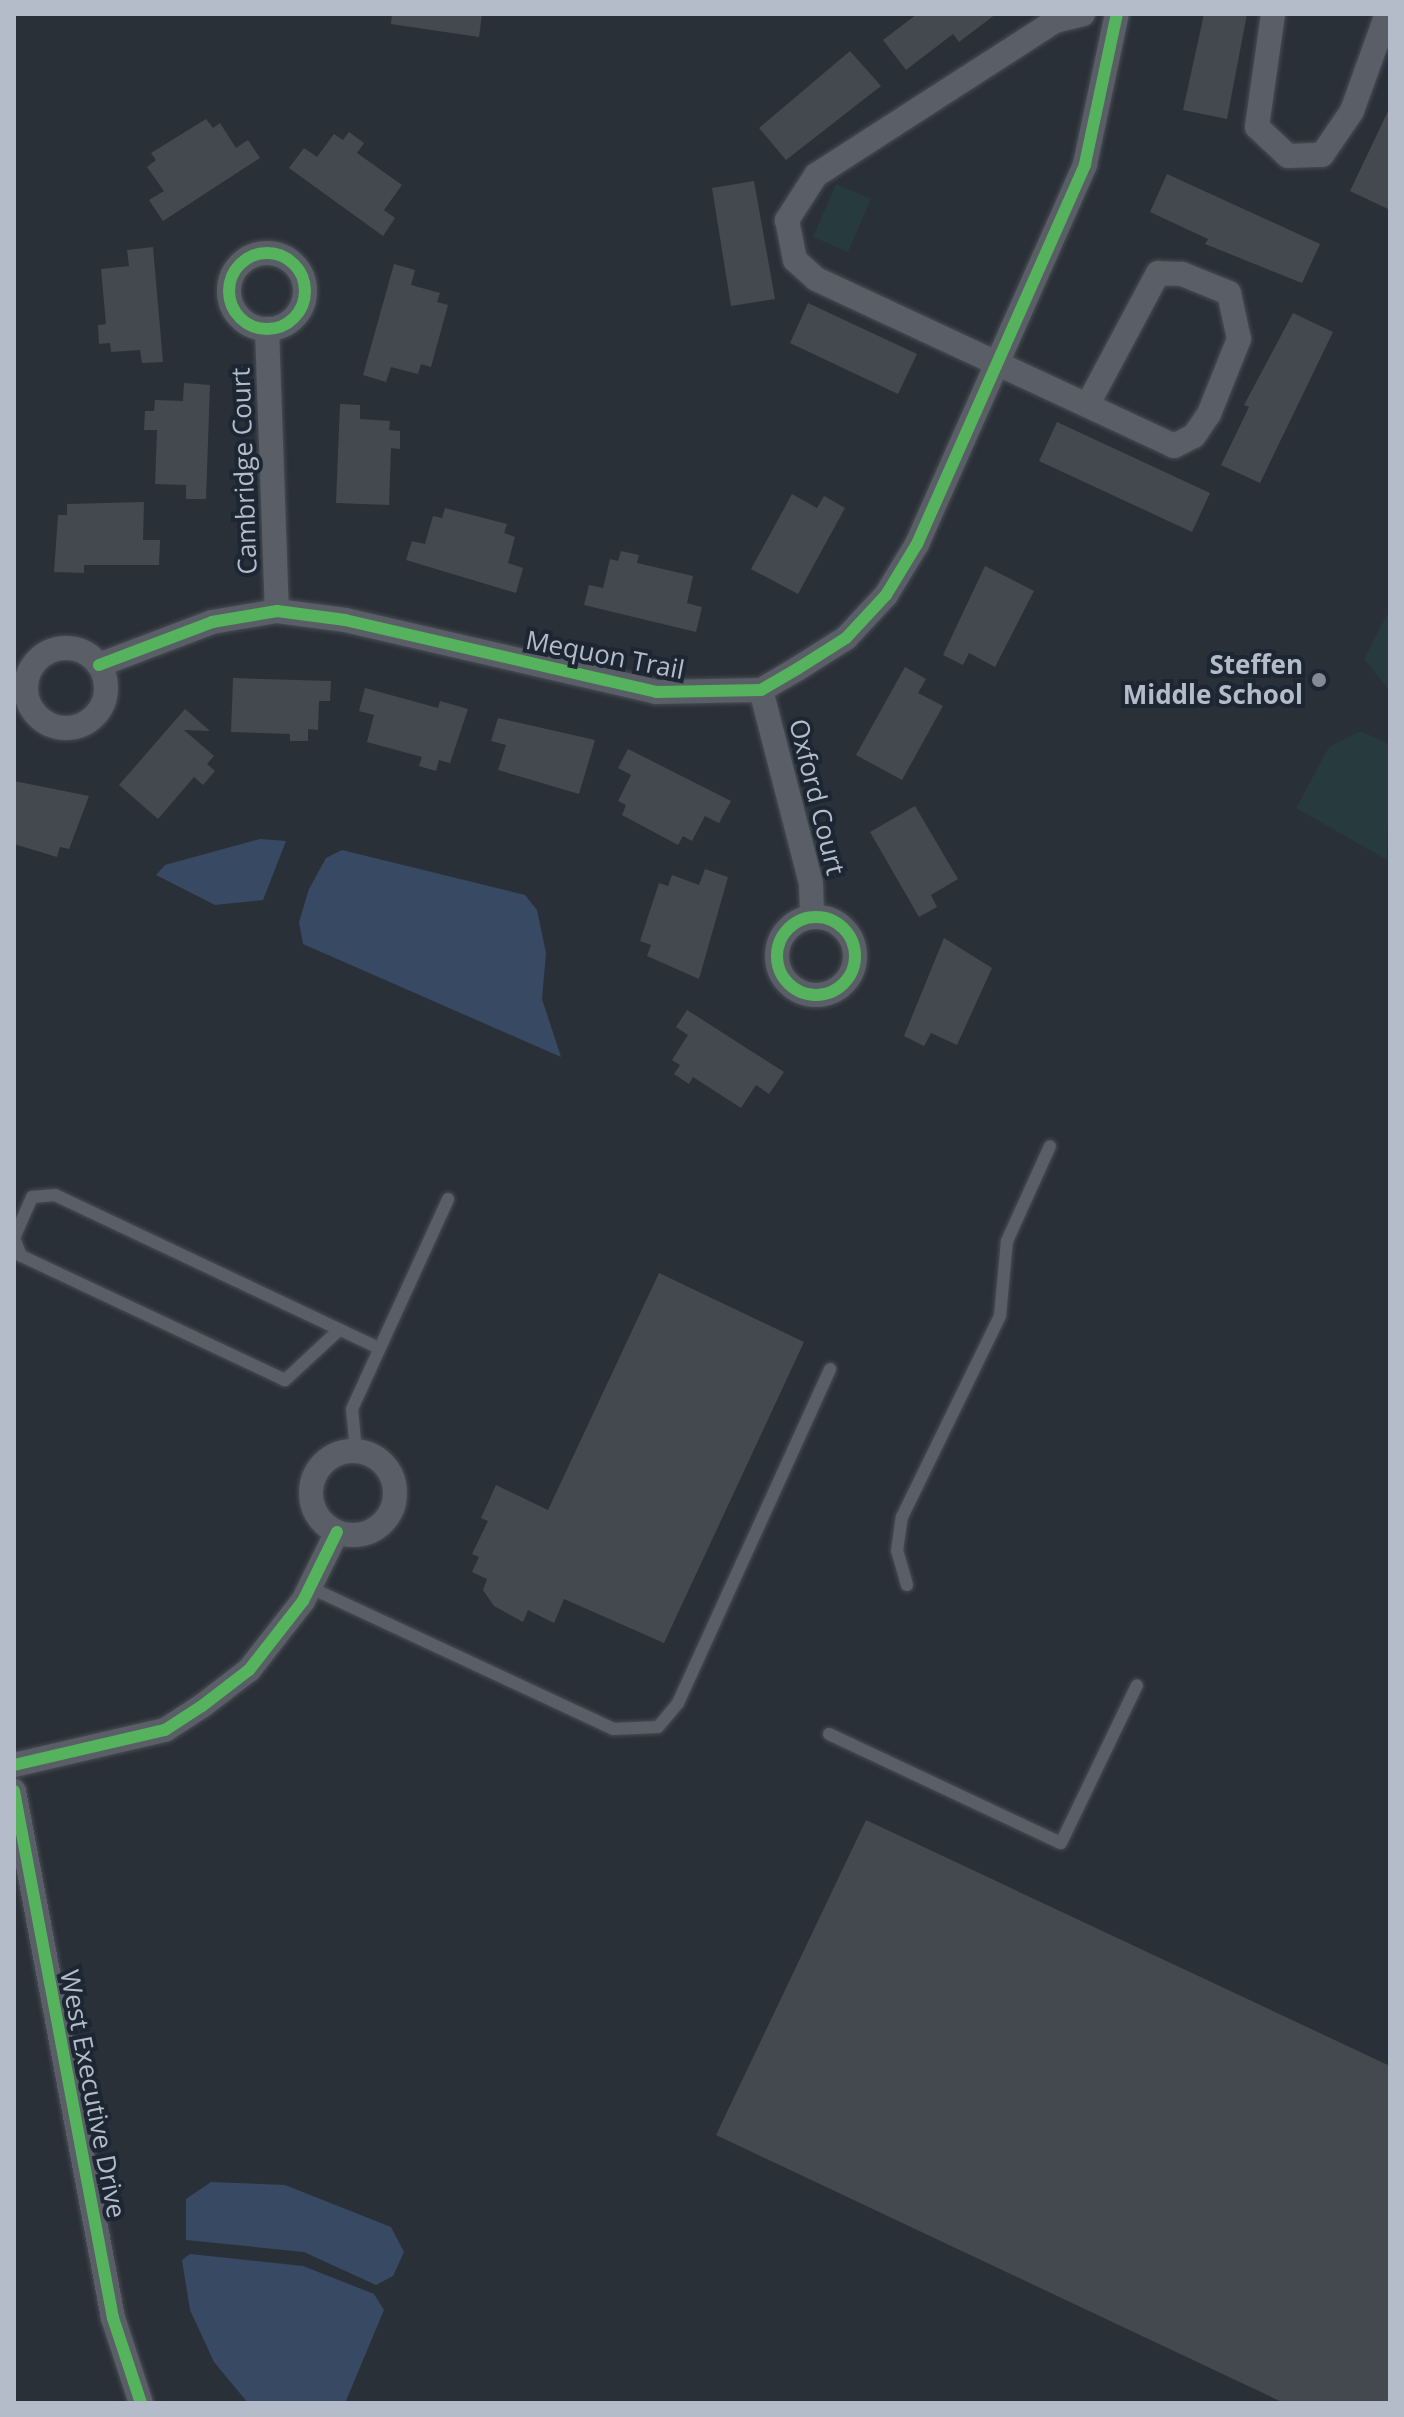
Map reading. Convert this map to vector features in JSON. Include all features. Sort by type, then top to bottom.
[{"type":"street","points":[[1083,14],[1055,21],[816,175],[787,220],[795,260],[816,279],[996,366],[1088,404],[1174,446],[1194,436],[1239,339],[1229,293],[1182,274],[1158,273],[1088,404]]},
{"type":"street","points":[[761,690],[846,638],[886,595],[917,544],[1085,164],[1117,14]]},
{"type":"street","points":[[1273,14],[1257,127],[1288,156],[1322,155],[1352,111],[1387,14]]},
{"type":"street","name":"Cambridge Court","points":[[267,329],[277,611]]},
{"type":"street","name":"Mequon Trail","points":[[99,665],[212,622],[277,611],[345,620],[656,692],[761,690]]},
{"type":"street","name":"Oxford Court","points":[[761,690],[811,884],[812,917]]},
{"type":"street","points":[[356,1451],[382,1463],[395,1489],[394,1503],[379,1527],[366,1533],[337,1532],[312,1503],[314,1477],[331,1457],[356,1451]]},
{"type":"street","points":[[14,1765],[165,1730],[249,1670],[309,1587],[337,1532]]},
{"type":"street","name":"West Executive Drive","points":[[14,1791],[113,2318],[141,2403]]},
{"type":"lane","points":[[907,1585],[897,1551],[902,1517],[1000,1316],[1007,1241],[1050,1146]]},
{"type":"lane","points":[[339,1330],[285,1380],[21,1256],[14,1238],[32,1197],[55,1195],[377,1347]]},
{"type":"lane","points":[[356,1451],[352,1409],[377,1347],[448,1199]]},
{"type":"lane","points":[[309,1587],[613,1729],[658,1727],[678,1703],[830,1369]]},
{"type":"lane","points":[[829,1734],[1061,1843],[1137,1685]]},
{"type":"green space","points":[[836,184],[871,199],[848,252],[813,237]]},
{"type":"green space","points":[[1390,609],[1390,691],[1364,659]]},
{"type":"green space","points":[[1361,731],[1390,745],[1387,860],[1296,808],[1329,747]]},
{"type":"water","points":[[260,839],[286,841],[263,900],[215,905],[156,875],[165,865]]},
{"type":"water","points":[[342,850],[525,895],[537,910],[546,953],[542,999],[561,1057],[303,944],[299,922],[309,889],[326,858]]},
{"type":"water","points":[[211,2182],[285,2185],[391,2227],[404,2252],[393,2276],[376,2285],[304,2252],[186,2240],[186,2199]]},
{"type":"water","points":[[190,2254],[303,2266],[374,2294],[384,2310],[345,2403],[248,2403],[214,2362],[190,2310],[182,2260]]},
{"type":"building","points":[[392,14],[482,14],[479,37],[391,24]]},
{"type":"building","points":[[917,14],[996,14],[959,42],[953,34],[906,70],[883,40]]},
{"type":"building","points":[[1204,14],[1247,14],[1227,119],[1183,110]]},
{"type":"building","points":[[850,51],[881,86],[786,160],[759,128]]},
{"type":"building","points":[[1390,107],[1390,210],[1350,191]]},
{"type":"building","points":[[206,119],[213,128],[220,123],[236,148],[248,140],[260,158],[163,221],[149,200],[164,191],[147,167],[156,160],[151,153]]},
{"type":"building","points":[[349,132],[364,143],[357,153],[402,185],[384,210],[395,218],[383,236],[289,168],[304,148],[317,157],[334,134],[343,140]]},
{"type":"building","points":[[1167,174],[1320,244],[1302,283],[1205,244],[1208,239],[1150,212]]},
{"type":"building","points":[[754,181],[775,299],[731,306],[712,188]]},
{"type":"building","points":[[153,247],[163,362],[142,363],[140,350],[111,352],[110,343],[99,344],[98,325],[106,324],[101,269],[129,266],[127,250]]},
{"type":"building","points":[[394,264],[415,270],[411,285],[440,293],[437,302],[448,305],[431,367],[421,364],[418,374],[391,367],[386,382],[363,375]]},
{"type":"building","points":[[808,303],[917,354],[898,394],[790,343]]},
{"type":"building","points":[[1293,313],[1333,332],[1260,483],[1221,465],[1249,407],[1244,405]]},
{"type":"building","points":[[184,383],[210,385],[206,499],[186,499],[186,485],[155,484],[157,430],[144,430],[145,411],[154,411],[155,400],[183,401]]},
{"type":"building","points":[[340,404],[360,405],[360,419],[390,421],[389,430],[400,431],[400,449],[391,448],[389,505],[336,503]]},
{"type":"building","points":[[1057,422],[1210,493],[1192,532],[1039,461]]},
{"type":"building","points":[[792,494],[817,508],[824,496],[845,508],[798,594],[751,569]]},
{"type":"building","points":[[144,502],[143,540],[160,540],[159,565],[84,565],[84,573],[54,572],[58,515],[67,515],[67,504]]},
{"type":"building","points":[[445,508],[507,524],[504,533],[515,537],[508,563],[523,568],[516,593],[406,560],[412,541],[425,544],[433,516],[442,518]]},
{"type":"building","points":[[621,551],[639,555],[637,563],[693,576],[687,603],[702,607],[696,632],[584,605],[589,585],[603,588],[610,559],[618,561]]},
{"type":"building","points":[[985,566],[1034,591],[995,667],[969,653],[963,665],[943,655]]},
{"type":"building","points":[[905,667],[926,679],[918,693],[943,706],[902,780],[856,755]]},
{"type":"building","points":[[233,678],[331,681],[330,701],[319,701],[318,730],[308,729],[308,741],[290,741],[290,734],[231,732]]},
{"type":"building","points":[[365,688],[438,708],[440,701],[468,709],[450,763],[439,760],[436,771],[419,766],[422,757],[367,742],[374,715],[359,711]]},
{"type":"building","points":[[185,709],[210,731],[184,730],[214,756],[207,764],[215,771],[203,785],[194,777],[158,819],[119,785]]},
{"type":"building","points":[[498,718],[595,740],[579,794],[498,770],[506,745],[491,741]]},
{"type":"building","points":[[628,749],[731,801],[719,823],[705,816],[692,841],[683,836],[678,845],[622,815],[626,805],[618,801],[631,775],[618,768]]},
{"type":"building","points":[[14,781],[89,796],[69,849],[60,847],[57,857],[14,844]]},
{"type":"building","points":[[915,806],[958,879],[931,895],[937,907],[919,917],[870,832]]},
{"type":"building","points":[[705,869],[728,877],[699,979],[647,956],[651,945],[640,941],[659,883],[668,886],[672,875],[699,885]]},
{"type":"building","points":[[944,938],[992,968],[957,1045],[931,1033],[924,1046],[904,1036]]},
{"type":"building","points":[[687,1010],[784,1072],[769,1094],[756,1085],[741,1108],[693,1077],[689,1084],[674,1074],[680,1065],[672,1060],[688,1035],[676,1027]]},
{"type":"building","points":[[659,1273],[804,1342],[664,1643],[564,1599],[554,1623],[528,1610],[523,1622],[494,1606],[483,1590],[487,1579],[472,1572],[479,1557],[472,1554],[488,1521],[481,1518],[496,1485],[548,1510]]},
{"type":"building","points":[[866,1820],[1390,2066],[1390,2403],[1284,2403],[716,2135]]},
{"type":"cycle path","points":[[99,665],[212,622],[277,611],[345,620],[656,692],[761,690],[846,638],[886,595],[917,544],[1085,164],[1117,14]]},
{"type":"cycle path","points":[[267,253],[282,256],[294,264],[302,276],[305,291],[302,306],[294,318],[282,326],[267,329],[252,326],[240,318],[232,306],[229,291],[232,276],[240,264],[252,256],[267,253]]},
{"type":"cycle path","points":[[816,917],[831,920],[848,934],[855,956],[852,971],[838,988],[816,995],[801,992],[784,978],[777,956],[780,941],[794,924],[816,917]]},
{"type":"cycle path","points":[[14,1765],[165,1730],[202,1706],[249,1670],[303,1601],[337,1532]]},
{"type":"cycle path","points":[[14,1791],[113,2318],[141,2403]]},
{"type":"place","name":"Steffen Middle School","points":[[1319,680]]}]
